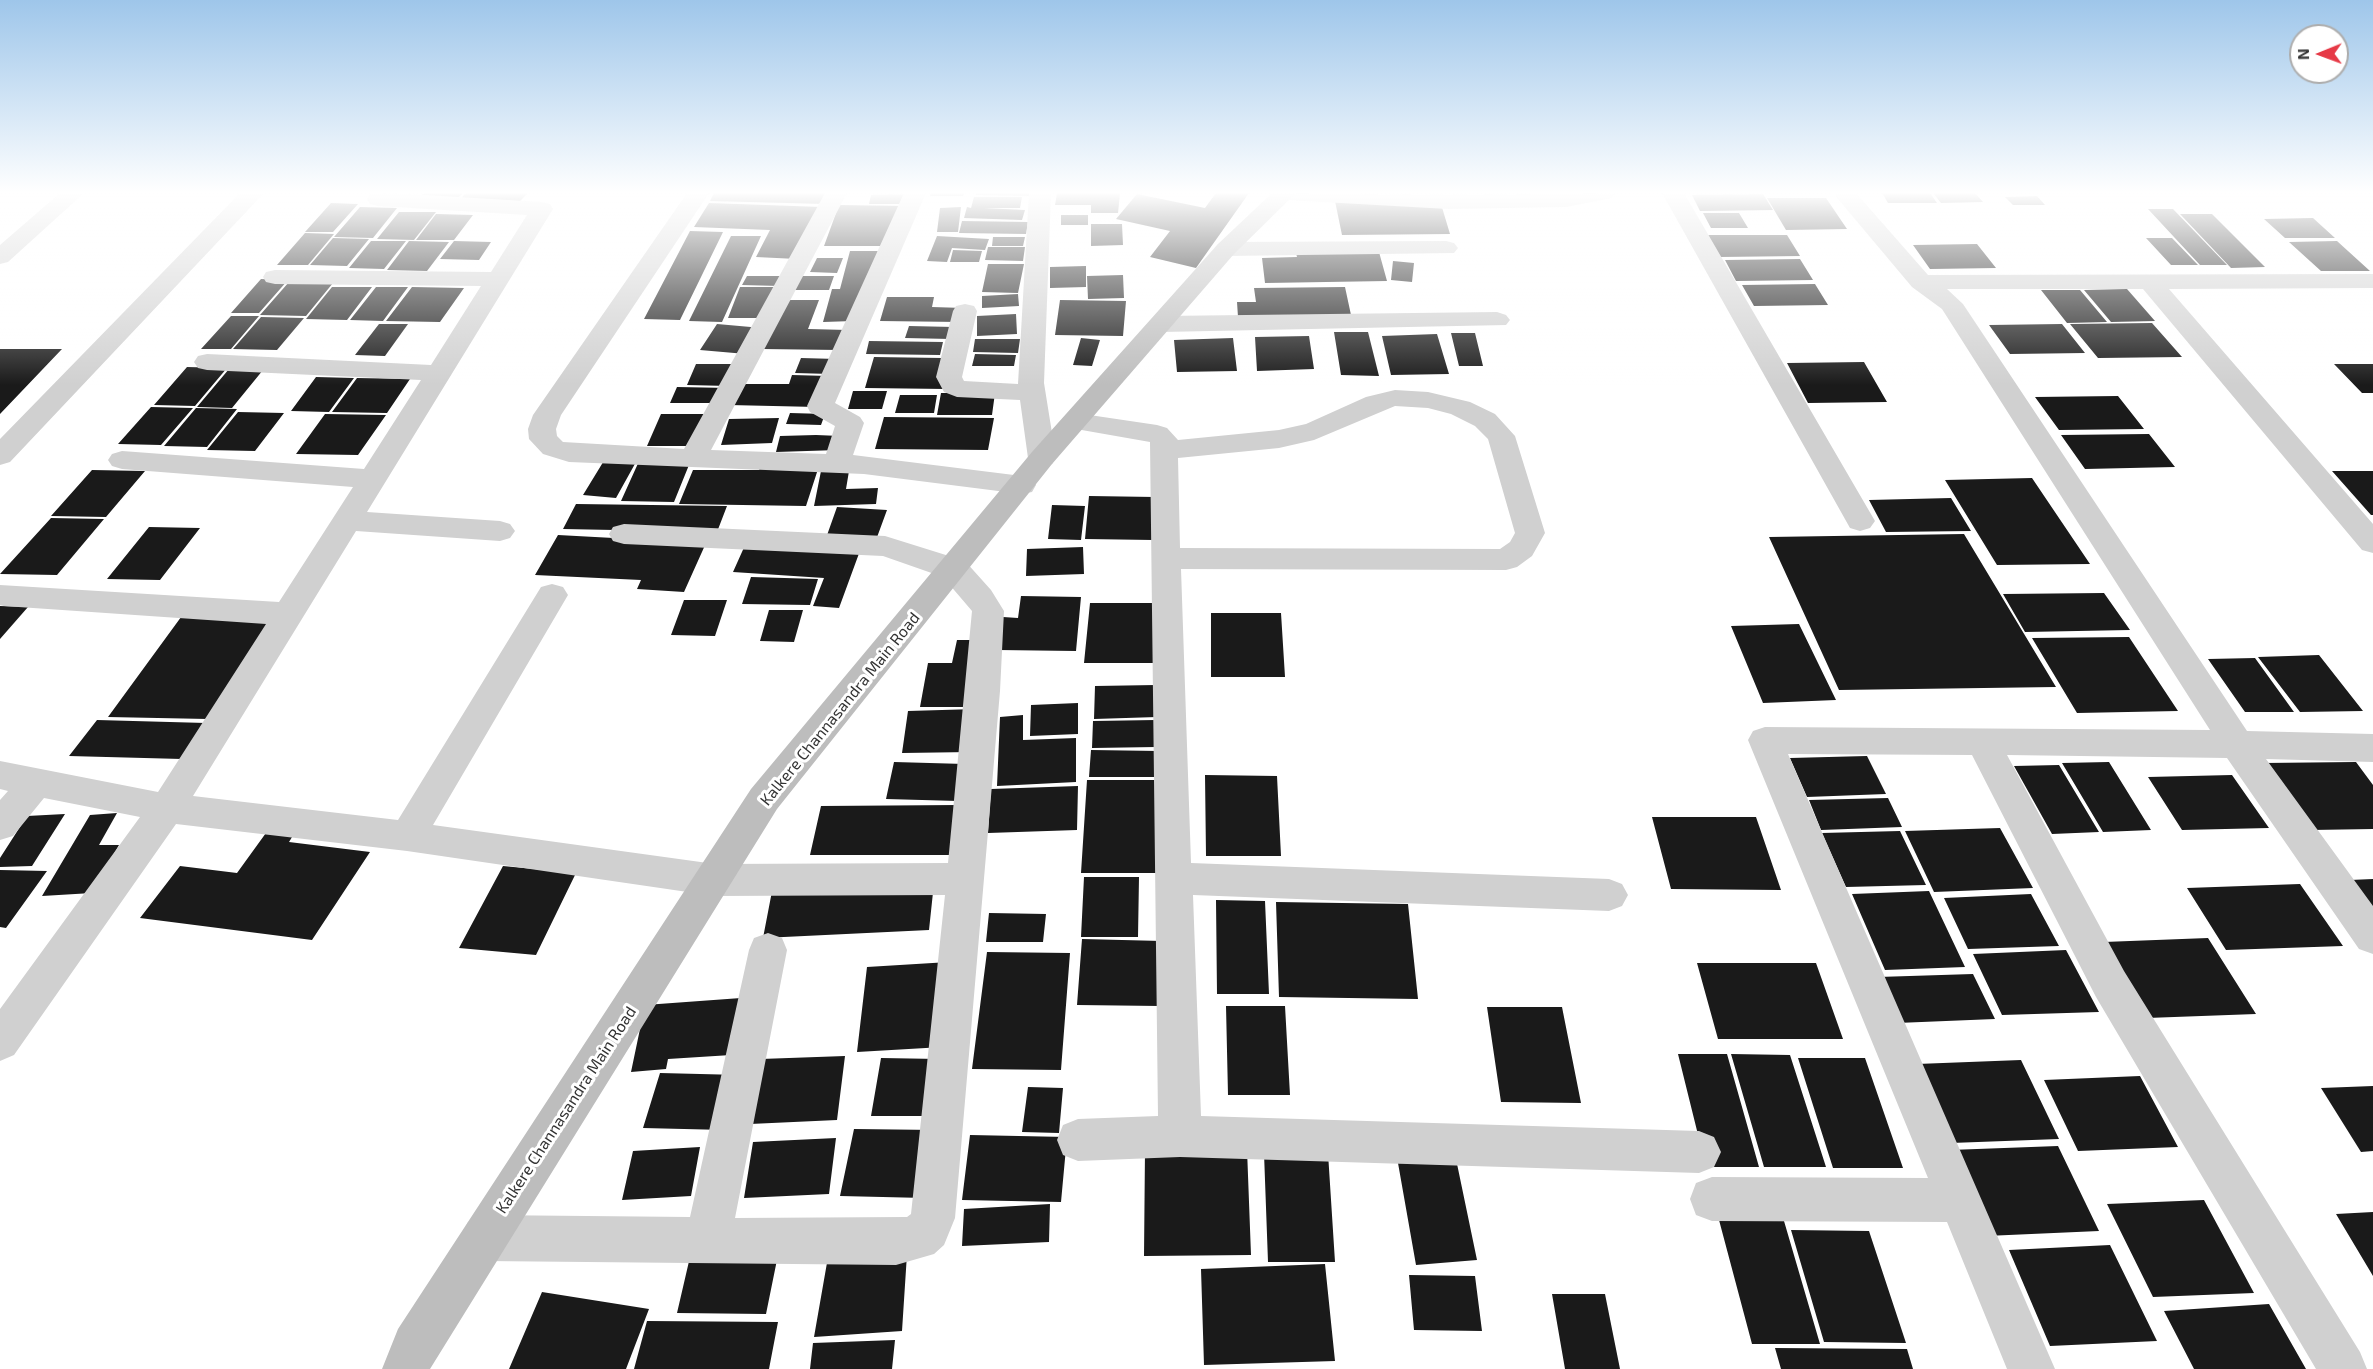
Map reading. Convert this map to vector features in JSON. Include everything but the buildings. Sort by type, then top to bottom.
[{"type":"main road","name":"Kalkere Channasandra Main Road","points":[[406,1369],[415,1346],[715,880],[764,799],[1032,471],[1219,257]]},
{"type":"street","points":[[0,456],[192,257]]},
{"type":"street","points":[[0,1042],[167,808],[512,257]]},
{"type":"street","points":[[655,257],[547,415],[542,429],[543,438],[553,448],[569,453],[1032,471],[1038,257]]},
{"type":"street","points":[[693,458],[802,257]]},
{"type":"street","points":[[837,463],[850,423],[820,406],[887,257]]},
{"type":"street","points":[[1709,257],[1860,521]]},
{"type":"street","points":[[1899,257],[1921,282],[1951,304],[2238,746],[2373,937]]},
{"type":"street","points":[[274,277],[498,279]]},
{"type":"street","points":[[1921,282],[2371,283]]},
{"type":"street","points":[[2150,282],[2373,543]]},
{"type":"street","points":[[965,311],[949,377],[953,386],[966,391],[1033,392]]},
{"type":"street","points":[[1162,324],[1497,320]]},
{"type":"street","points":[[207,362],[440,373]]},
{"type":"street","points":[[1164,450],[1280,439],[1314,431],[1376,403],[1395,398],[1428,400],[1460,408],[1485,420],[1501,436],[1530,533],[1521,549],[1506,560],[1165,558]]},
{"type":"street","points":[[1076,421],[1157,434],[1164,439],[1180,1136]]},
{"type":"street","points":[[122,460],[374,478]]},
{"type":"street","points":[[347,521],[500,531]]},
{"type":"street","points":[[484,1238],[896,1242],[918,1238],[928,1229],[933,1218],[988,611],[980,598],[954,569],[885,546],[624,534]]},
{"type":"street","points":[[4,595],[289,614]]},
{"type":"street","points":[[407,836],[552,595]]},
{"type":"street","points":[[2031,1369],[1765,740],[2138,742],[2373,748]]},
{"type":"street","points":[[1982,741],[2110,984],[2343,1369]]},
{"type":"street","points":[[0,775],[167,808],[407,836],[715,880],[965,879]]},
{"type":"street","points":[[0,825],[37,781]]},
{"type":"street","points":[[1173,878],[1609,895]]},
{"type":"street","points":[[708,1240],[768,950]]},
{"type":"street","points":[[1078,1140],[1180,1136],[1699,1152]]},
{"type":"street","points":[[1712,1198],[1958,1200]]}]
